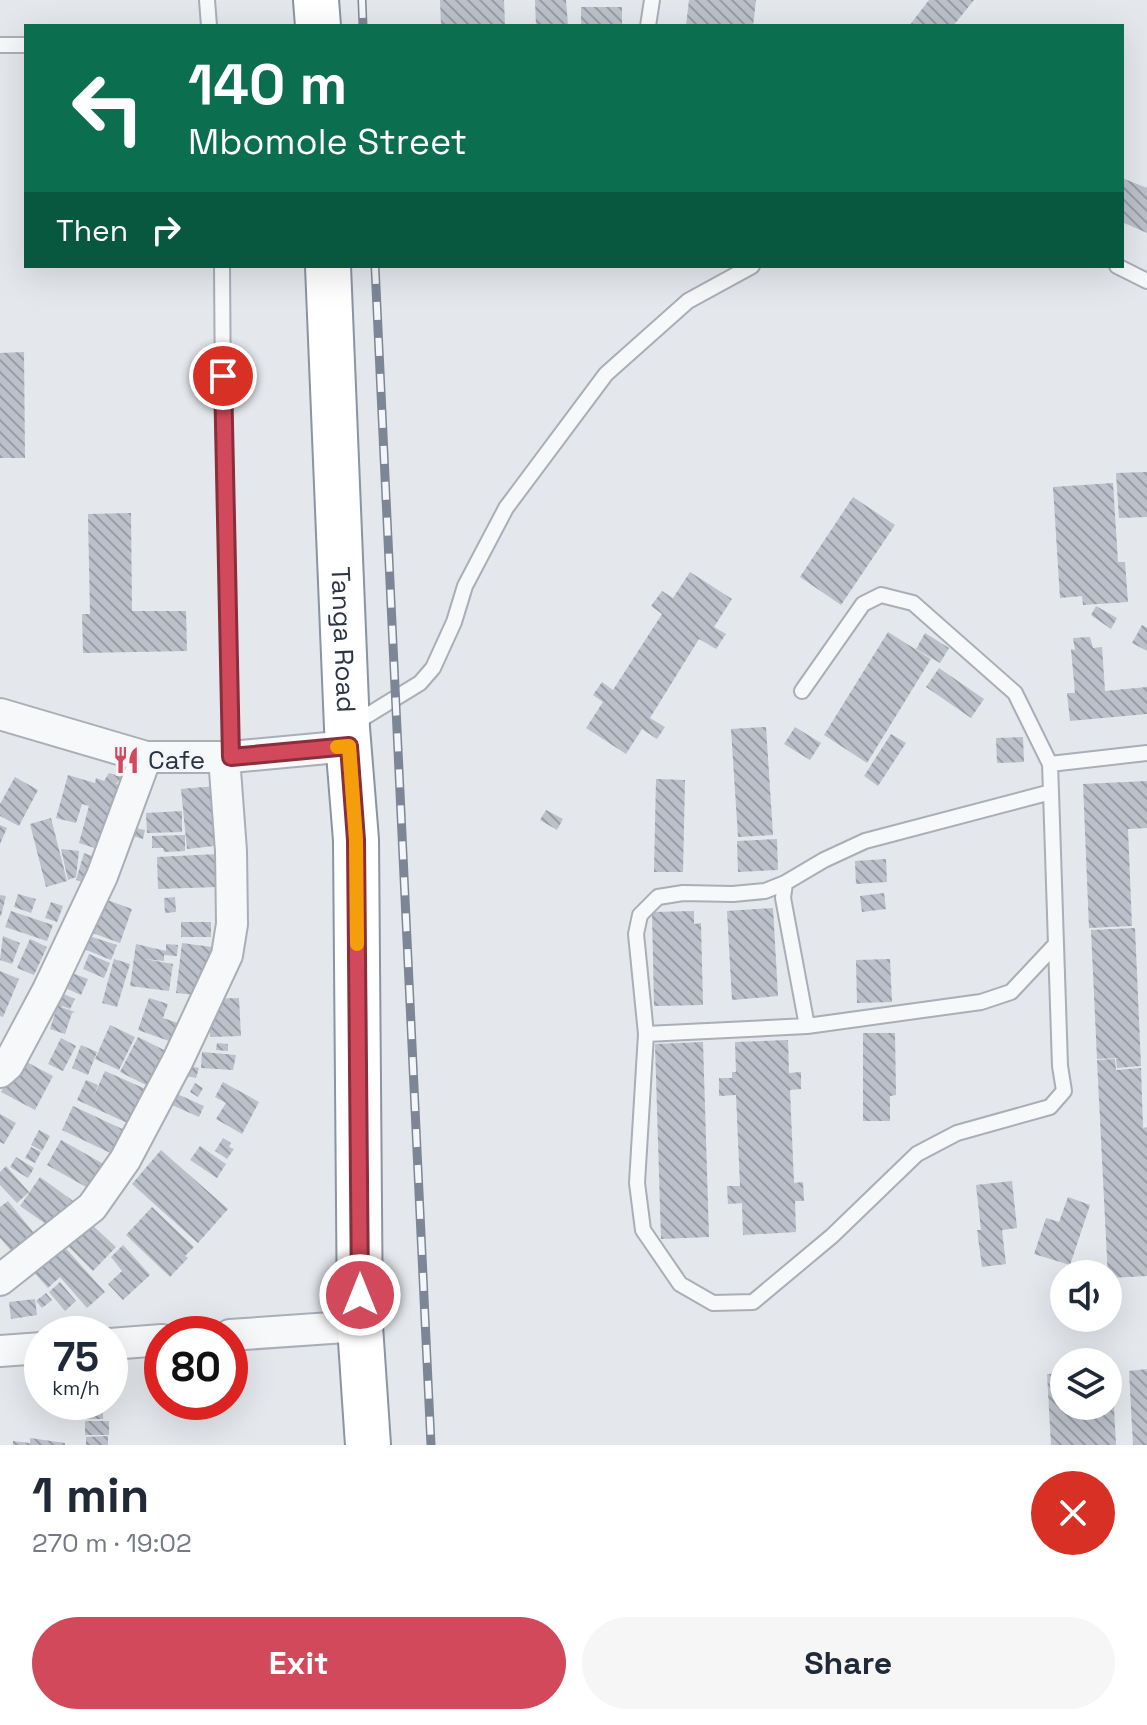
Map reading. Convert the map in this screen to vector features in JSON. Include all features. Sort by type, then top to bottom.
[{"type":"highway","points":[[316,0],[318,24]]},
{"type":"highway","name":"Tanga Road","points":[[328,268],[348,737],[356,840],[360,1326],[368,1445]]},
{"type":"street","points":[[0,714],[146,757],[228,757],[348,737]]},
{"type":"street","points":[[0,1072],[8,1065],[48,990],[95,891],[146,757]]},
{"type":"street","points":[[0,1280],[92,1207],[125,1160],[178,1060],[227,955],[232,924],[228,757]]},
{"type":"street","points":[[248,1334],[360,1326]]},
{"type":"street","points":[[0,1351],[24,1349]]},
{"type":"lane","points":[[207,0],[209,24]]},
{"type":"lane","points":[[648,24],[652,0]]},
{"type":"lane","points":[[0,45],[24,45]]},
{"type":"lane","points":[[222,268],[228,757]]},
{"type":"lane","points":[[348,737],[420,683],[433,668],[454,622],[465,586],[506,508],[606,374],[688,301],[748,268]]},
{"type":"lane","points":[[1121,268],[1147,281]]},
{"type":"lane","points":[[802,691],[863,604],[881,595],[913,603],[1015,693],[1050,764],[1051,792],[1060,1066],[1064,1091],[1050,1107],[957,1133],[917,1154],[832,1236],[753,1302],[713,1303],[680,1284],[643,1230],[637,1183],[646,1034],[636,934],[640,915],[658,897],[683,893],[765,891],[865,841],[1051,792]]},
{"type":"lane","points":[[1050,764],[1147,753]]},
{"type":"lane","points":[[785,883],[783,898],[807,1026]]},
{"type":"lane","points":[[646,1034],[807,1026],[981,1002],[1011,992],[1056,944]]},
{"type":"building","points":[[440,0],[504,0],[505,24],[441,24]]},
{"type":"building","points":[[535,0],[566,0],[568,24],[536,24]]},
{"type":"building","points":[[689,0],[756,0],[753,24],[686,24]]},
{"type":"building","points":[[929,0],[974,0],[955,24],[911,24]]},
{"type":"building","points":[[581,7],[622,7],[622,24],[581,24]]},
{"type":"building","points":[[1124,179],[1147,188],[1147,233],[1124,223]]},
{"type":"building","points":[[24,352],[25,458],[0,458],[0,353]]},
{"type":"building","points":[[1147,472],[1147,517],[1119,518],[1116,473]]},
{"type":"building","points":[[1113,483],[1118,562],[1125,562],[1128,602],[1083,605],[1082,596],[1060,598],[1053,487]]},
{"type":"building","points":[[853,497],[895,525],[841,605],[800,577]]},
{"type":"building","points":[[131,513],[132,611],[186,611],[187,651],[83,653],[82,614],[90,614],[88,514]]},
{"type":"building","points":[[690,572],[732,599],[714,627],[726,634],[716,649],[699,639],[650,718],[665,727],[657,739],[642,729],[626,754],[586,728],[603,702],[593,695],[602,682],[613,690],[662,614],[651,606],[662,591],[673,598]]},
{"type":"building","points":[[1096,606],[1117,618],[1111,629],[1091,615]]},
{"type":"building","points":[[1142,625],[1147,628],[1147,651],[1132,643]]},
{"type":"building","points":[[888,632],[931,659],[867,763],[824,735]]},
{"type":"building","points":[[925,633],[949,648],[940,663],[916,649]]},
{"type":"building","points":[[1090,637],[1093,648],[1102,647],[1105,691],[1147,687],[1147,714],[1070,721],[1067,693],[1075,693],[1073,638]]},
{"type":"building","points":[[939,668],[984,699],[971,718],[926,687]]},
{"type":"building","points":[[766,727],[773,835],[738,837],[731,729]]},
{"type":"building","points":[[795,727],[821,743],[810,760],[784,744]]},
{"type":"building","points":[[891,734],[906,743],[878,786],[864,776]]},
{"type":"building","points":[[1023,737],[1024,762],[997,763],[996,738]]},
{"type":"building","points":[[109,773],[122,777],[116,784],[123,786],[104,851],[79,843],[89,806],[82,804],[76,823],[56,818],[68,775],[95,783],[96,778],[104,781]]},
{"type":"building","points":[[15,777],[38,790],[19,826],[0,816],[0,804]]},
{"type":"building","points":[[656,779],[685,780],[683,872],[654,872]]},
{"type":"building","points":[[1147,781],[1147,828],[1128,829],[1132,926],[1089,928],[1083,784]]},
{"type":"building","points":[[216,786],[223,845],[187,849],[181,789]]},
{"type":"building","points":[[546,810],[563,819],[557,830],[540,820]]},
{"type":"building","points":[[182,811],[182,832],[147,833],[146,813]]},
{"type":"building","points":[[51,818],[67,881],[46,887],[30,824]]},
{"type":"building","points":[[0,825],[7,828],[0,844]]},
{"type":"building","points":[[135,828],[145,830],[143,839],[133,836]]},
{"type":"building","points":[[185,835],[185,851],[164,852],[163,848],[152,848],[152,836]]},
{"type":"building","points":[[777,839],[778,870],[738,872],[737,841]]},
{"type":"building","points":[[61,849],[79,851],[76,877],[68,880]]},
{"type":"building","points":[[84,853],[99,859],[90,884],[76,880]]},
{"type":"building","points":[[217,854],[218,887],[158,889],[157,857]]},
{"type":"building","points":[[886,859],[887,882],[856,884],[855,861]]},
{"type":"building","points":[[884,893],[886,909],[862,912],[860,896]]},
{"type":"building","points":[[18,894],[36,899],[31,913],[14,907]]},
{"type":"building","points":[[0,895],[6,896],[1,916],[0,916]]},
{"type":"building","points":[[99,897],[132,909],[120,943],[87,931]]},
{"type":"building","points":[[175,897],[176,912],[165,913],[164,898]]},
{"type":"building","points":[[51,902],[63,906],[57,922],[45,918]]},
{"type":"building","points":[[773,908],[778,996],[732,1000],[727,911]]},
{"type":"building","points":[[11,911],[53,925],[47,941],[5,927]]},
{"type":"building","points":[[694,911],[694,924],[701,923],[703,1005],[654,1006],[652,912]]},
{"type":"building","points":[[181,922],[211,922],[211,937],[181,937]]},
{"type":"building","points":[[1135,928],[1141,1066],[1117,1068],[1116,1059],[1119,1058],[1097,1059],[1091,930]]},
{"type":"building","points":[[3,936],[20,943],[12,964],[0,960]]},
{"type":"building","points":[[89,936],[117,945],[111,960],[84,949]]},
{"type":"building","points":[[30,939],[47,947],[34,975],[17,968]]},
{"type":"building","points":[[182,943],[212,947],[206,996],[176,993]]},
{"type":"building","points":[[136,944],[166,951],[166,944],[178,945],[177,956],[164,955],[164,961],[144,959],[173,964],[169,991],[130,986]]},
{"type":"building","points":[[89,954],[110,963],[104,978],[83,969]]},
{"type":"building","points":[[114,959],[130,964],[117,1007],[102,1003]]},
{"type":"building","points":[[890,959],[892,1002],[857,1003],[856,960]]},
{"type":"building","points":[[0,971],[19,979],[3,1017],[0,1016]]},
{"type":"building","points":[[69,972],[88,979],[81,995],[63,987]]},
{"type":"building","points":[[57,991],[75,999],[70,1009],[61,1007],[75,1012],[65,1034],[50,1029],[57,1007],[51,1004]]},
{"type":"building","points":[[149,998],[168,1004],[163,1018],[178,1023],[172,1042],[138,1030]]},
{"type":"building","points":[[239,998],[241,1036],[210,1037],[208,999]]},
{"type":"building","points":[[110,1025],[135,1037],[119,1070],[95,1059]]},
{"type":"building","points":[[863,1033],[895,1033],[896,1095],[890,1096],[890,1121],[863,1121]]},
{"type":"building","points":[[138,1037],[174,1055],[154,1089],[120,1072]]},
{"type":"building","points":[[61,1038],[76,1046],[63,1071],[48,1064]]},
{"type":"building","points":[[788,1040],[789,1073],[801,1072],[801,1089],[790,1090],[794,1183],[803,1182],[804,1201],[795,1201],[796,1232],[743,1235],[742,1203],[728,1204],[727,1186],[740,1186],[736,1095],[719,1096],[719,1078],[732,1078],[732,1072],[736,1072],[735,1042]]},
{"type":"building","points":[[703,1042],[709,1237],[661,1239],[655,1044]]},
{"type":"building","points":[[217,1043],[228,1044],[228,1051],[216,1050]]},
{"type":"building","points":[[81,1045],[97,1052],[88,1075],[72,1068]]},
{"type":"building","points":[[202,1052],[236,1055],[233,1070],[201,1068]]},
{"type":"building","points":[[19,1058],[53,1076],[35,1110],[1,1092]]},
{"type":"building","points":[[1115,1059],[1116,1070],[1141,1068],[1143,1128],[1147,1127],[1147,1276],[1122,1277],[1122,1260],[1107,1260],[1097,1060]]},
{"type":"building","points":[[190,1066],[199,1068],[196,1078],[187,1076]]},
{"type":"building","points":[[105,1071],[150,1091],[134,1126],[77,1100],[86,1080],[98,1085],[92,1100]]},
{"type":"building","points":[[223,1082],[259,1102],[242,1134],[216,1119],[226,1103],[215,1097]]},
{"type":"building","points":[[195,1083],[203,1088],[198,1097],[190,1092]]},
{"type":"building","points":[[177,1094],[204,1106],[199,1117],[172,1105]]},
{"type":"building","points":[[73,1106],[133,1134],[121,1158],[62,1130]]},
{"type":"building","points":[[0,1114],[16,1123],[4,1144],[0,1142]]},
{"type":"building","points":[[39,1130],[50,1136],[42,1151],[31,1145]]},
{"type":"building","points":[[223,1138],[234,1149],[227,1159],[215,1151]]},
{"type":"building","points":[[61,1140],[109,1167],[95,1192],[47,1165]]},
{"type":"building","points":[[200,1146],[226,1164],[217,1178],[190,1160]]},
{"type":"building","points":[[31,1147],[41,1152],[35,1163],[25,1158]]},
{"type":"building","points":[[161,1150],[228,1209],[198,1243],[132,1184]]},
{"type":"building","points":[[16,1157],[34,1168],[28,1178],[10,1167]]},
{"type":"building","points":[[6,1166],[29,1192],[17,1203],[0,1185],[0,1172]]},
{"type":"building","points":[[40,1177],[76,1203],[56,1231],[20,1206]]},
{"type":"building","points":[[1012,1181],[1017,1228],[1002,1230],[1006,1264],[982,1267],[976,1185]]},
{"type":"building","points":[[1068,1197],[1090,1205],[1072,1260],[1054,1260],[1034,1254],[1046,1218],[1059,1222]]},
{"type":"building","points":[[8,1201],[42,1243],[20,1261],[0,1238],[0,1207]]},
{"type":"building","points":[[152,1207],[194,1247],[170,1277],[126,1235]]},
{"type":"building","points":[[90,1223],[116,1247],[93,1271],[68,1246]]},
{"type":"building","points":[[61,1243],[105,1292],[87,1308],[60,1277],[48,1288],[31,1269]]},
{"type":"building","points":[[123,1245],[150,1275],[123,1300],[108,1284],[122,1271],[111,1257]]},
{"type":"building","points":[[60,1282],[76,1301],[65,1311],[49,1292]]},
{"type":"building","points":[[46,1293],[52,1300],[42,1308],[36,1301]]},
{"type":"building","points":[[35,1299],[37,1315],[11,1319],[9,1302]]},
{"type":"building","points":[[1147,1369],[1147,1445],[1133,1445],[1129,1371]]},
{"type":"building","points":[[1047,1374],[1050,1374],[1050,1420],[1115,1420],[1116,1445],[1051,1445]]},
{"type":"building","points":[[85,1421],[109,1421],[109,1435],[85,1435]]},
{"type":"building","points":[[108,1436],[108,1445],[86,1445],[86,1437]]},
{"type":"building","points":[[30,1438],[65,1445],[13,1445],[13,1441],[30,1443]]},
{"type":"railway","points":[[362,0],[363,24]]},
{"type":"railway","points":[[375,268],[431,1445]]},
{"type":"slow traffic","points":[[337,747],[349,746],[356,840],[357,944]]},
{"type":"place","name":"Cafe","points":[[126,760]]},
{"type":"route","points":[[223,376],[231,757],[349,746],[356,840],[360,1295]]}]
